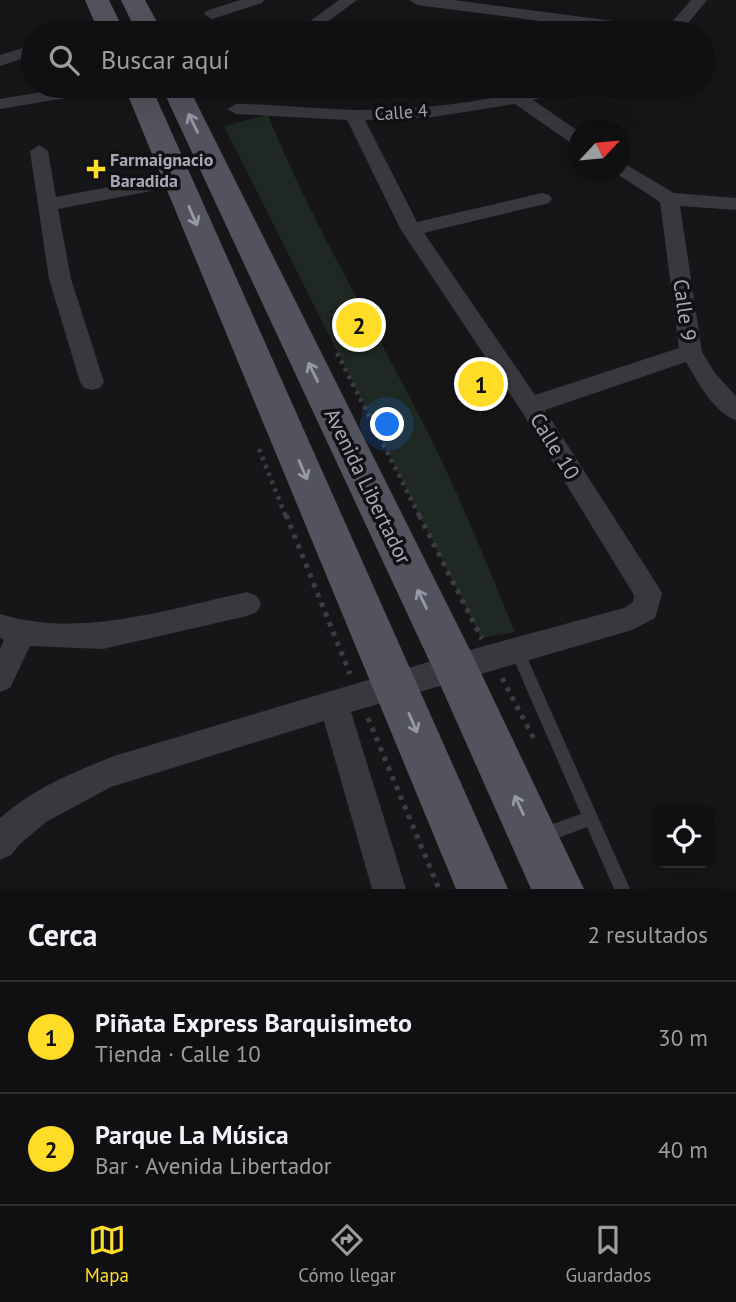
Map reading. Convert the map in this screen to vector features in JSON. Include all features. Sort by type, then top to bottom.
[{"type":"main road","points":[[97,0],[107,21]]},
{"type":"main road","points":[[133,0],[144,21]]},
{"type":"main road","points":[[142,98],[482,889]]},
{"type":"main road","name":"Avenida Libertador","points":[[180,98],[474,663],[535,839],[558,889]]},
{"type":"street","points":[[212,14],[256,0]]},
{"type":"street","points":[[320,21],[349,0]]},
{"type":"street","points":[[417,0],[577,21]]},
{"type":"street","points":[[680,21],[699,0]]},
{"type":"street","points":[[0,61],[21,54]]},
{"type":"street","points":[[0,104],[36,98]]},
{"type":"street","name":"Calle 4","points":[[236,109],[353,115],[449,109],[523,98]]},
{"type":"street","points":[[520,99],[568,132]]},
{"type":"street","name":"Calle 10","points":[[0,839],[39,808],[73,788],[114,771],[632,618],[645,609],[648,594],[530,406],[411,230],[353,115]]},
{"type":"street","points":[[39,151],[60,279],[92,382]]},
{"type":"street","points":[[631,174],[669,199],[736,204]]},
{"type":"street","points":[[49,205],[177,180]]},
{"type":"street","points":[[411,230],[542,199]]},
{"type":"street","name":"Calle 9","points":[[530,406],[691,352],[669,199]]},
{"type":"street","points":[[691,352],[706,379],[736,411]]},
{"type":"street","points":[[0,678],[11,629],[103,636],[247,604]]},
{"type":"street","points":[[334,704],[389,889]]},
{"type":"lane","points":[[517,651],[622,889]]},
{"type":"lane","points":[[535,839],[590,818]]},
{"type":"path","points":[[333,346],[474,663],[541,753]]},
{"type":"shaded area","points":[[268,115],[322,232],[436,449],[515,632],[481,638],[224,126]]},
{"type":"place","name":"Farmaignacio Baradida","points":[[96,169]]},
{"type":"place","name":"Parque La Música","points":[[359,325]]},
{"type":"place","name":"Piñata Express Barquisimeto","points":[[481,384]]}]
